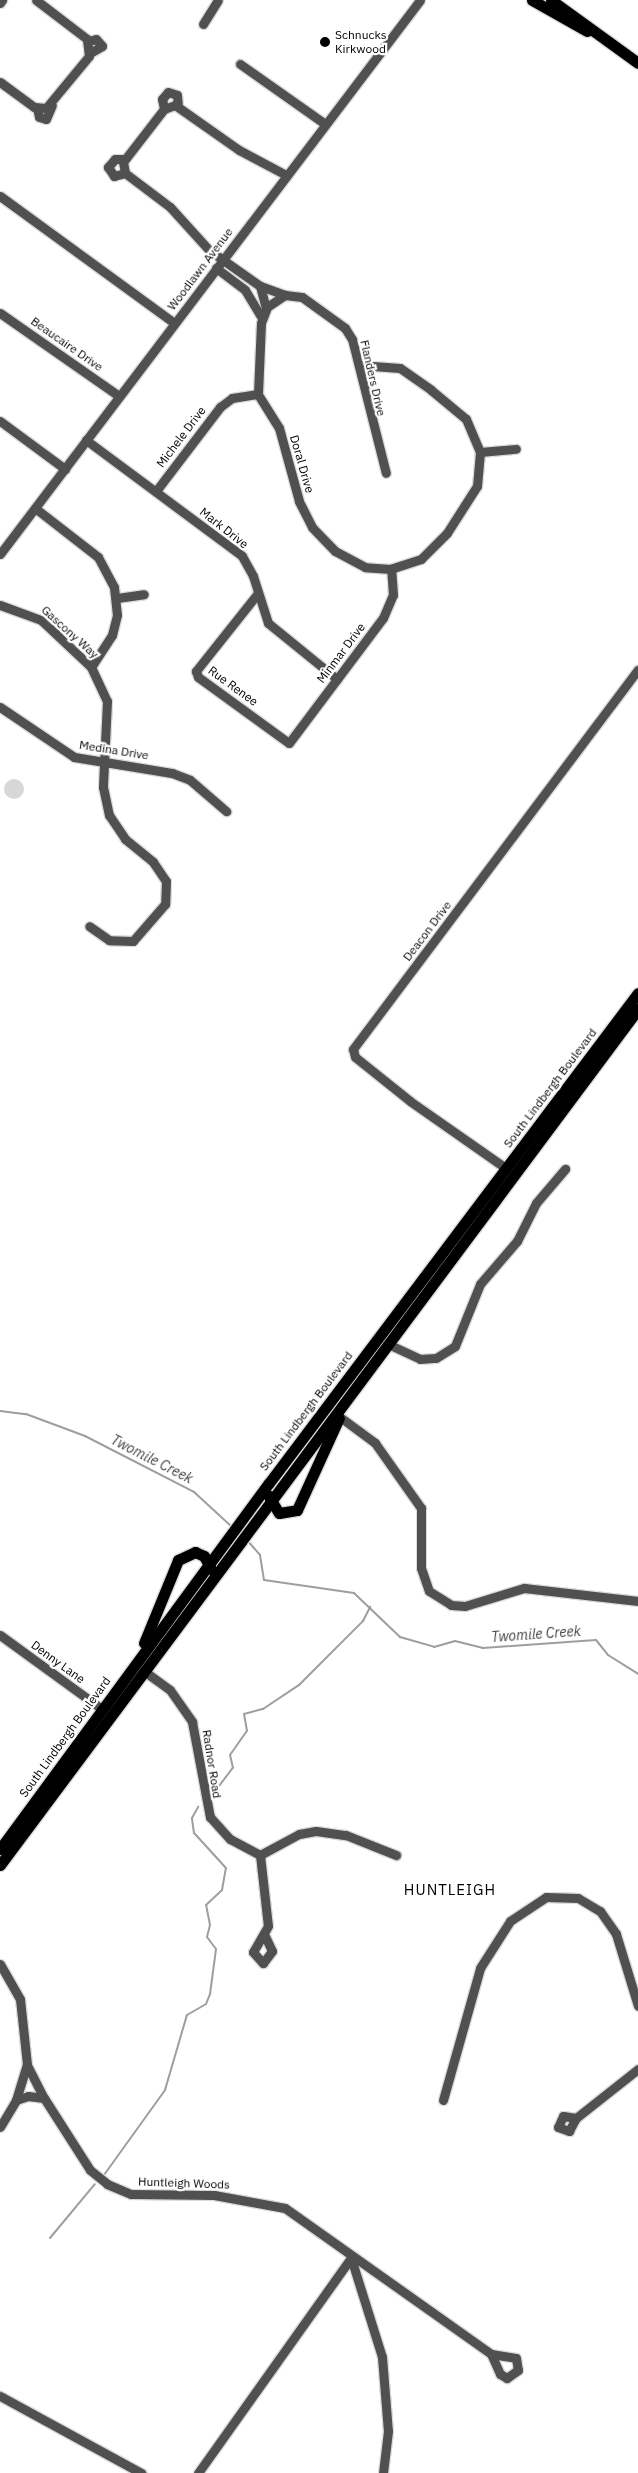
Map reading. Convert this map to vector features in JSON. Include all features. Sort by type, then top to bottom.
[{"type":"main road","points":[[532,0],[568,24],[591,32]]},
{"type":"main road","points":[[551,0],[591,32],[638,63]]},
{"type":"main road","name":"South Lindbergh Boulevard","points":[[0,1849],[243,1516],[507,1169],[638,993]]},
{"type":"main road","name":"South Lindbergh Boulevard","points":[[0,1864],[638,1009]]},
{"type":"main road","points":[[268,1483],[270,1502],[283,1514],[300,1507],[340,1417],[345,1400]]},
{"type":"main road","points":[[137,1660],[178,1560],[195,1552],[209,1563],[210,1582]]},
{"type":"street","points":[[0,82],[37,108],[52,106],[90,47],[36,0]]},
{"type":"street","points":[[203,24],[218,0]]},
{"type":"street","name":"Woodlawn Avenue","points":[[0,554],[420,0]]},
{"type":"street","points":[[240,64],[325,124]]},
{"type":"street","points":[[164,108],[162,99],[168,92],[177,95],[178,106]]},
{"type":"street","points":[[125,173],[125,158],[164,108],[178,106],[239,150],[286,175]]},
{"type":"street","name":"Flanders Drive","points":[[125,158],[115,159],[108,167],[114,176],[125,173],[170,206],[222,260],[260,286],[285,295],[302,296],[337,320],[352,339],[386,473]]},
{"type":"street","points":[[0,196],[174,323]]},
{"type":"street","points":[[216,268],[245,290],[262,318]]},
{"type":"street","points":[[260,286],[266,308]]},
{"type":"street","points":[[258,394],[262,318],[266,308],[285,295]]},
{"type":"street","name":"Beaucaire Drive","points":[[0,312],[120,396]]},
{"type":"street","points":[[359,365],[400,368],[416,379],[466,419],[480,452],[477,486],[447,533],[421,559],[391,569]]},
{"type":"street","name":"Michele Drive","points":[[156,492],[220,407],[232,398],[258,394]]},
{"type":"street","name":"Doral Drive","points":[[258,394],[279,428],[299,501],[312,527],[335,551],[365,567],[391,569]]},
{"type":"street","points":[[0,421],[65,469]]},
{"type":"street","name":"Mark Drive","points":[[86,440],[242,556],[258,593],[268,623],[338,679]]},
{"type":"street","points":[[480,452],[516,449]]},
{"type":"street","points":[[35,508],[98,557],[116,598],[112,635],[91,667]]},
{"type":"street","name":"Minmar Drive","points":[[289,743],[383,618],[392,595],[391,569]]},
{"type":"street","name":"Rue Renee","points":[[258,593],[196,671],[198,677],[289,743]]},
{"type":"street","points":[[116,598],[144,594]]},
{"type":"street","name":"Gascony Way","points":[[0,604],[41,620],[91,667],[108,701],[107,763],[103,787],[110,816],[125,839],[161,871],[168,892],[145,932],[133,940],[109,940],[89,926]]},
{"type":"street","name":"Deacon Drive","points":[[507,1169],[410,1101],[355,1057],[354,1049],[638,670]]},
{"type":"street","name":"Medina Drive","points":[[0,707],[74,757],[172,773],[190,780],[226,811]]},
{"type":"street","points":[[388,1344],[420,1360],[436,1358],[455,1346],[480,1284],[517,1241],[536,1202],[565,1169]]},
{"type":"street","points":[[340,1417],[375,1443],[407,1482],[421,1508],[423,1576],[429,1591],[451,1605],[480,1603],[524,1588],[638,1601]]},
{"type":"street","name":"Denny Lane","points":[[0,1635],[102,1709]]},
{"type":"street","name":"Radnor Road","points":[[144,1671],[170,1690],[192,1722],[210,1817],[230,1839],[260,1855]]},
{"type":"street","points":[[265,1936],[268,1904],[260,1855],[299,1834],[316,1832],[346,1835],[396,1855]]},
{"type":"street","points":[[443,2100],[480,1968],[510,1921],[546,1897],[578,1898],[600,1911],[616,1934],[638,2006]]},
{"type":"street","name":"Huntleigh Woods","points":[[0,1964],[20,1999],[27,2065],[44,2098],[90,2170],[118,2190],[268,2202],[313,2226],[351,2258],[383,2274],[491,2354]]},
{"type":"street","name":"Huntleigh Woods","points":[[0,2127],[16,2100],[27,2065]]},
{"type":"street","points":[[576,2118],[638,2069]]},
{"type":"street","points":[[16,2100],[28,2096],[44,2098]]},
{"type":"street","points":[[198,2473],[351,2258]]},
{"type":"street","points":[[351,2258],[382,2357],[388,2431],[383,2473]]},
{"type":"street","points":[[0,2396],[141,2473]]},
{"type":"shaded area","points":[[10,779],[18,779],[24,785],[24,793],[18,799],[10,799],[4,793],[4,785]]},
{"type":"waterway","name":"Twomile Creek","points":[[0,1411],[26,1414],[85,1436],[194,1492],[232,1527]]},
{"type":"waterway","name":"Twomile Creek","points":[[247,1540],[260,1555],[264,1580],[354,1593],[400,1637],[434,1647],[455,1641],[483,1648],[596,1640],[608,1655],[638,1674]]},
{"type":"waterway","points":[[210,1798],[233,1768],[230,1755],[247,1731],[244,1714],[263,1709],[299,1685],[363,1621],[370,1607]]},
{"type":"waterway","points":[[104,2175],[165,2090],[187,2015],[206,2004],[210,1994],[216,1949],[207,1937],[210,1925],[206,1905],[222,1890],[226,1868],[194,1833],[192,1818],[198,1807]]},
{"type":"waterway","points":[[50,2238],[95,2184]]},
{"type":"place","name":"Schnucks Kirkwood","points":[[325,42]]},
{"type":"district","name":"HUNTLEIGH","points":[[450,1890]]}]
